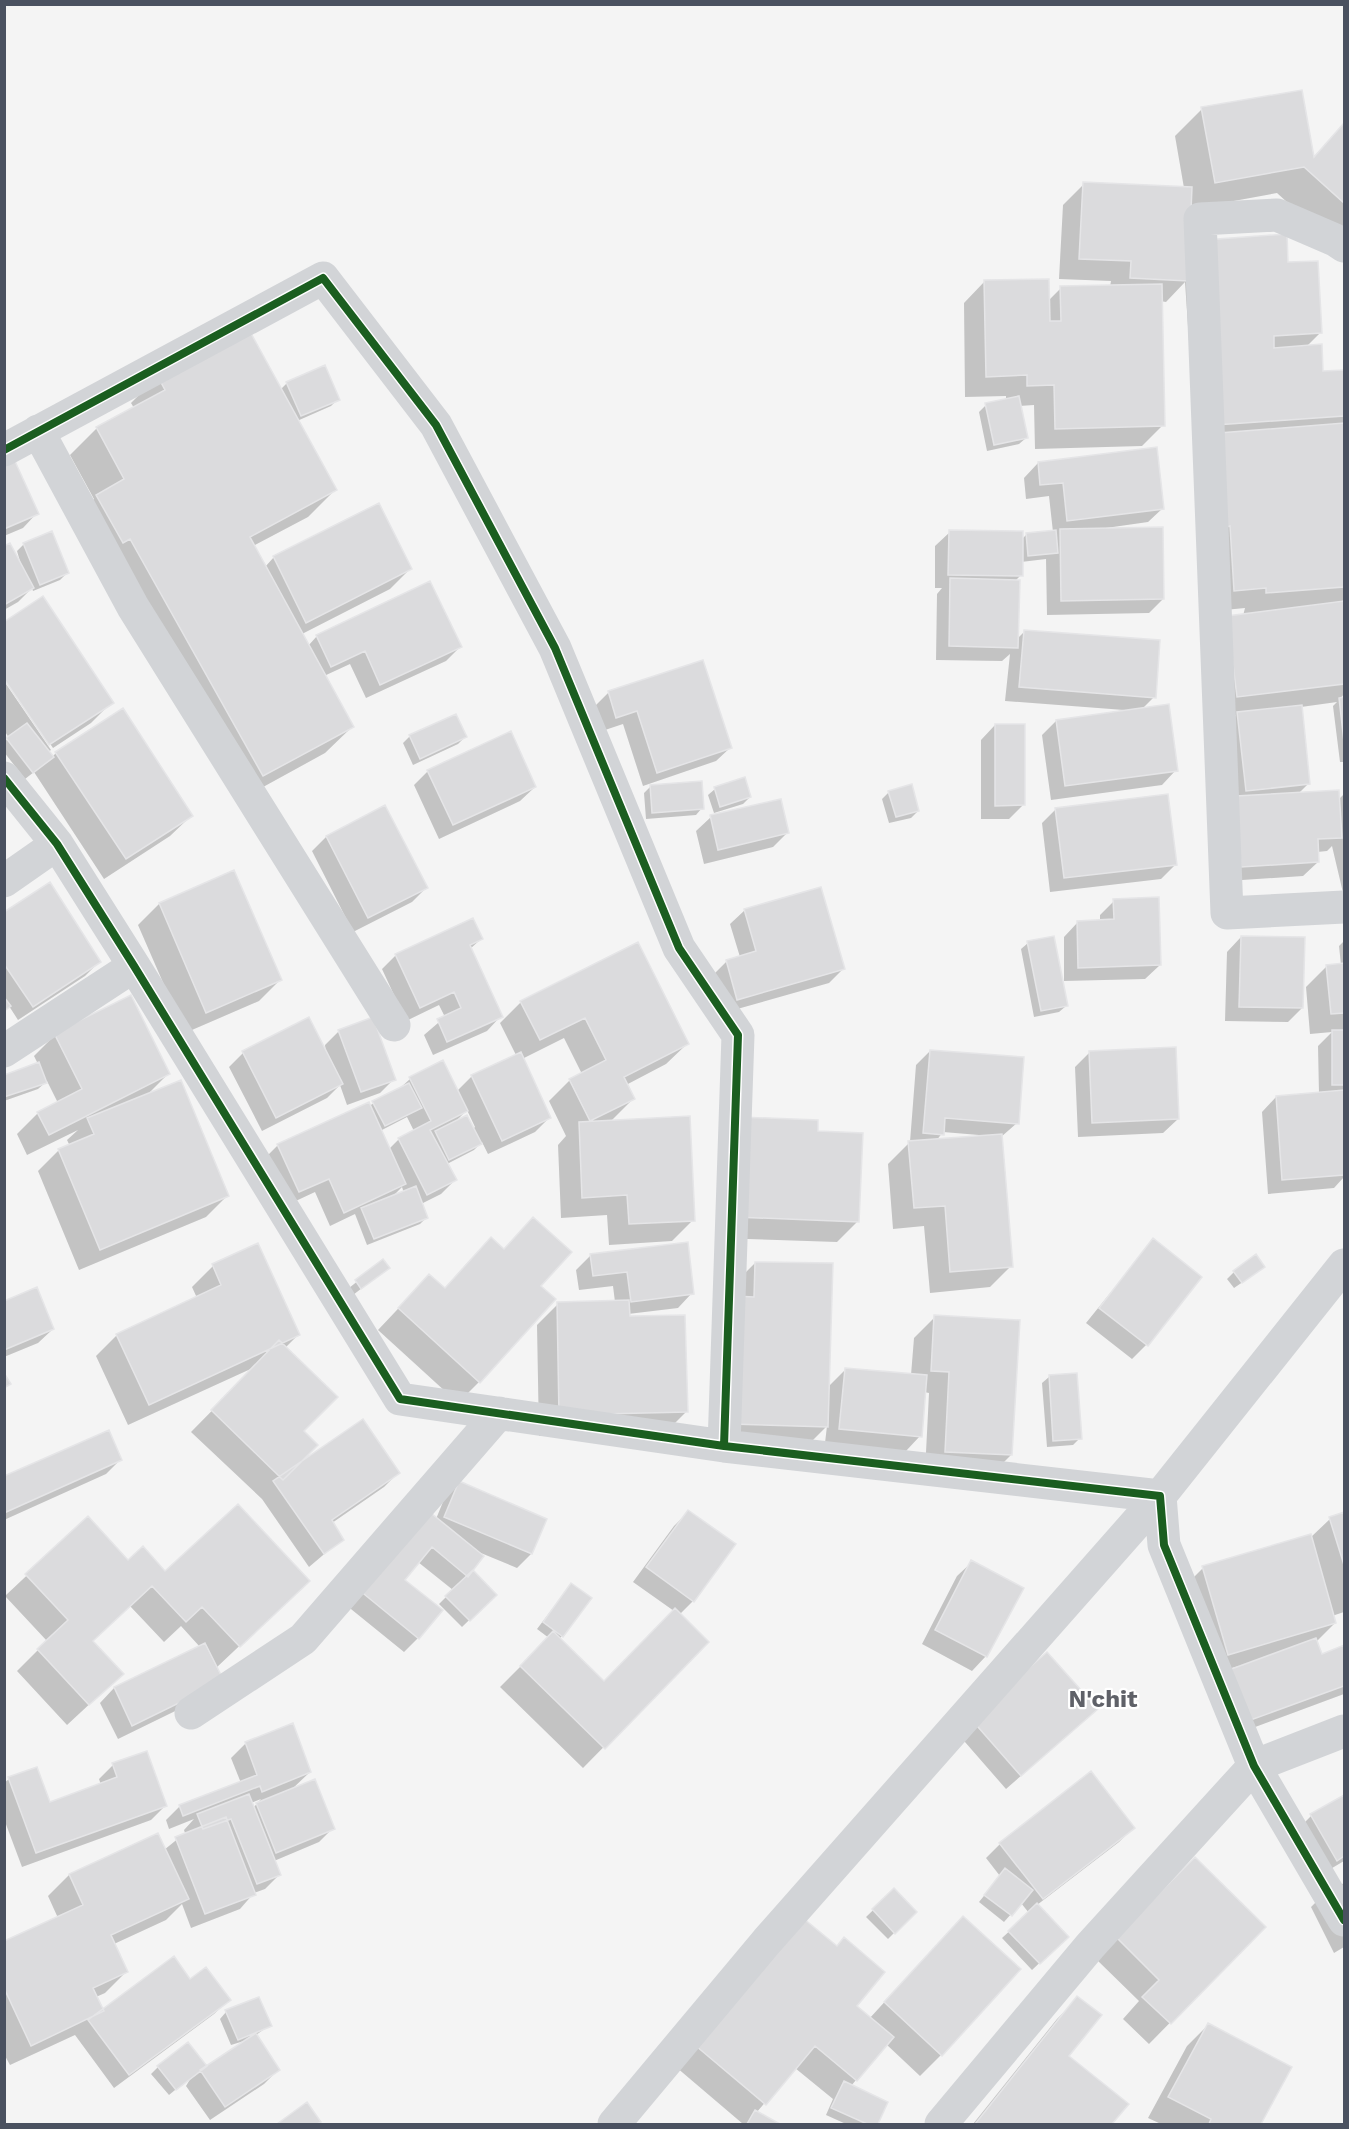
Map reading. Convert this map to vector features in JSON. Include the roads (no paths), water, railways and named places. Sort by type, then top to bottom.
[{"type":"street","points":[[1344,246],[1277,215],[1200,219],[1227,913],[1344,906]]},
{"type":"street","points":[[4,450],[323,278],[436,425],[555,648],[679,948],[738,1035],[724,1446]]},
{"type":"street","points":[[38,431],[133,607],[394,1025]]},
{"type":"street","points":[[4,778],[57,844],[400,1399],[724,1446],[1160,1496]]},
{"type":"street","points":[[4,881],[57,844]]},
{"type":"street","points":[[4,1051],[134,966]]},
{"type":"street","points":[[614,2124],[767,1941],[1160,1496],[1344,1265]]},
{"type":"street","points":[[191,1713],[303,1639],[499,1413]]},
{"type":"street","points":[[1160,1496],[1164,1545],[1254,1766],[1344,1920]]},
{"type":"street","points":[[941,2124],[1090,1946],[1254,1766],[1344,1731]]},
{"type":"district","name":"N'chit","points":[[1103,1699]]}]
